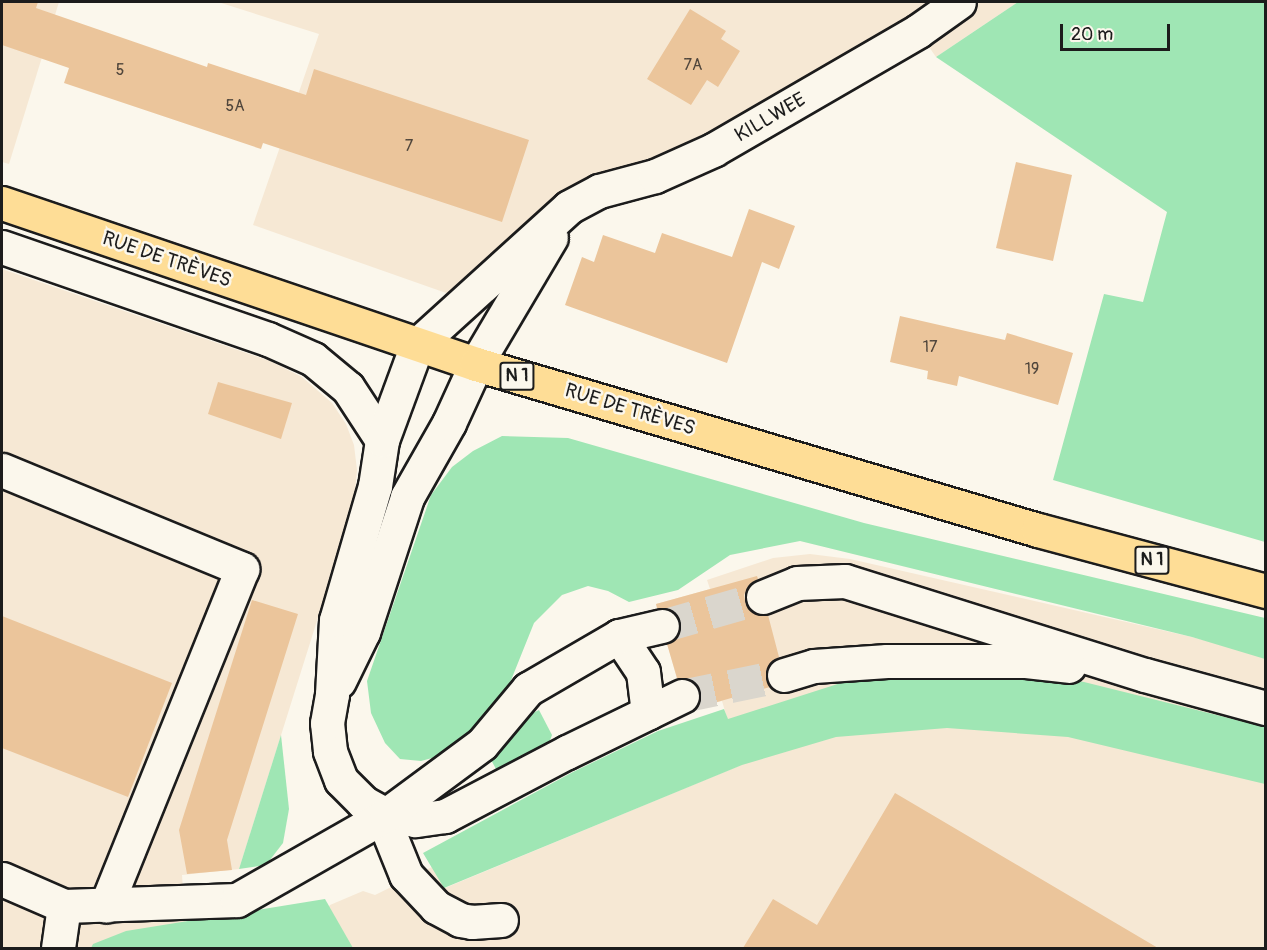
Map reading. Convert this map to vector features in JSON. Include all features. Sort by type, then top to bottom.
[{"type":"main road","name":"RUE DE TRÈVES","points":[[2,203],[476,364],[1038,530],[1266,591]]},
{"type":"street","name":"KILLWEE","points":[[417,345],[569,207],[599,191],[655,176],[713,150],[918,31],[959,2]]},
{"type":"street","points":[[332,694],[363,632],[407,497],[448,423],[476,364],[569,207]]},
{"type":"street","points":[[2,247],[268,339],[313,359],[348,388],[382,440]]},
{"type":"street","points":[[417,345],[382,440],[375,486],[336,620],[332,694],[327,723],[330,751],[341,780],[363,802],[386,815],[415,820],[445,816],[567,752],[682,696]]},
{"type":"street","points":[[2,470],[242,569],[106,906]]},
{"type":"street","points":[[763,597],[797,584],[845,581],[1145,675],[1266,708]]},
{"type":"street","points":[[2,879],[64,906],[237,900],[386,815],[482,744],[528,689],[619,636],[662,626]]},
{"type":"street","points":[[619,636],[643,672],[648,713]]},
{"type":"street","points":[[784,675],[814,666],[910,661],[1026,661],[1145,675]]},
{"type":"street","points":[[386,815],[387,828],[406,875],[436,907],[466,921],[501,920]]},
{"type":"street","points":[[58,948],[64,906]]},
{"type":"shaded area","points":[[2,2],[59,2],[9,164],[2,162]]},
{"type":"shaded area","points":[[218,2],[1018,2],[936,57],[918,31],[599,191],[466,300],[253,225],[319,34]]},
{"type":"shaded area","points":[[2,269],[270,361],[302,377],[332,403],[346,424],[354,445],[357,470],[354,503],[239,869],[182,875],[186,933],[322,915],[330,905],[363,891],[375,895],[432,867],[445,888],[741,765],[722,701],[686,711],[656,604],[710,589],[707,580],[773,558],[810,554],[850,559],[1192,637],[1265,656],[1265,948],[2,948]]},
{"type":"green space","points":[[1018,2],[1265,2],[1265,542],[1053,480],[1104,294],[1143,302],[1167,212],[936,57]]},
{"type":"green space","points":[[502,436],[568,438],[864,523],[1265,618],[1265,659],[1192,637],[800,541],[730,555],[678,590],[629,602],[608,591],[588,586],[562,595],[534,623],[497,715],[458,751],[421,761],[400,759],[385,743],[371,713],[367,681],[431,495],[452,467],[473,451]]},
{"type":"green space","points":[[1028,673],[1084,682],[1265,727],[1265,784],[1068,737],[947,728],[836,737],[742,765],[444,888],[423,853],[573,772],[658,731],[724,709],[728,719],[847,681],[893,675]]},
{"type":"green space","points":[[539,710],[552,735],[549,743],[496,769],[490,758],[525,717]]},
{"type":"green space","points":[[281,735],[289,809],[283,843],[266,865],[239,869]]},
{"type":"green space","points":[[325,899],[353,948],[91,948],[93,944],[126,931]]},
{"type":"building","points":[[2,2],[38,2],[36,8],[207,67],[208,63],[306,95],[314,69],[529,140],[502,222],[263,143],[261,149],[64,83],[69,68],[2,45]]},
{"type":"building","points":[[690,9],[726,31],[721,39],[740,51],[718,87],[707,80],[691,105],[647,79]]},
{"type":"building","points":[[1016,162],[1072,175],[1053,261],[996,248]]},
{"type":"building","points":[[749,209],[795,226],[779,269],[762,262],[727,363],[565,305],[582,257],[594,262],[603,235],[655,253],[662,233],[732,257]]},
{"type":"building","points":[[900,316],[1005,340],[1007,333],[1073,353],[1058,405],[959,376],[957,386],[927,379],[928,371],[890,362]]},
{"type":"building","points":[[218,382],[292,403],[281,439],[208,414]]},
{"type":"building","points":[[757,576],[758,579],[748,586],[744,595],[746,605],[751,611],[760,615],[768,615],[779,657],[771,662],[766,670],[766,680],[770,687],[696,708],[701,698],[699,688],[692,680],[677,678],[667,644],[680,632],[680,621],[675,613],[667,608],[657,608],[656,604]]},
{"type":"building","points":[[252,600],[298,614],[227,840],[232,870],[187,874],[179,830]]},
{"type":"building","points":[[2,616],[172,683],[128,797],[2,748]]},
{"type":"building","points":[[895,793],[1158,948],[743,948],[773,899],[817,925]]},
{"type":"tunnel","points":[[662,626],[763,597]]},
{"type":"tunnel","points":[[682,696],[784,675]]}]
